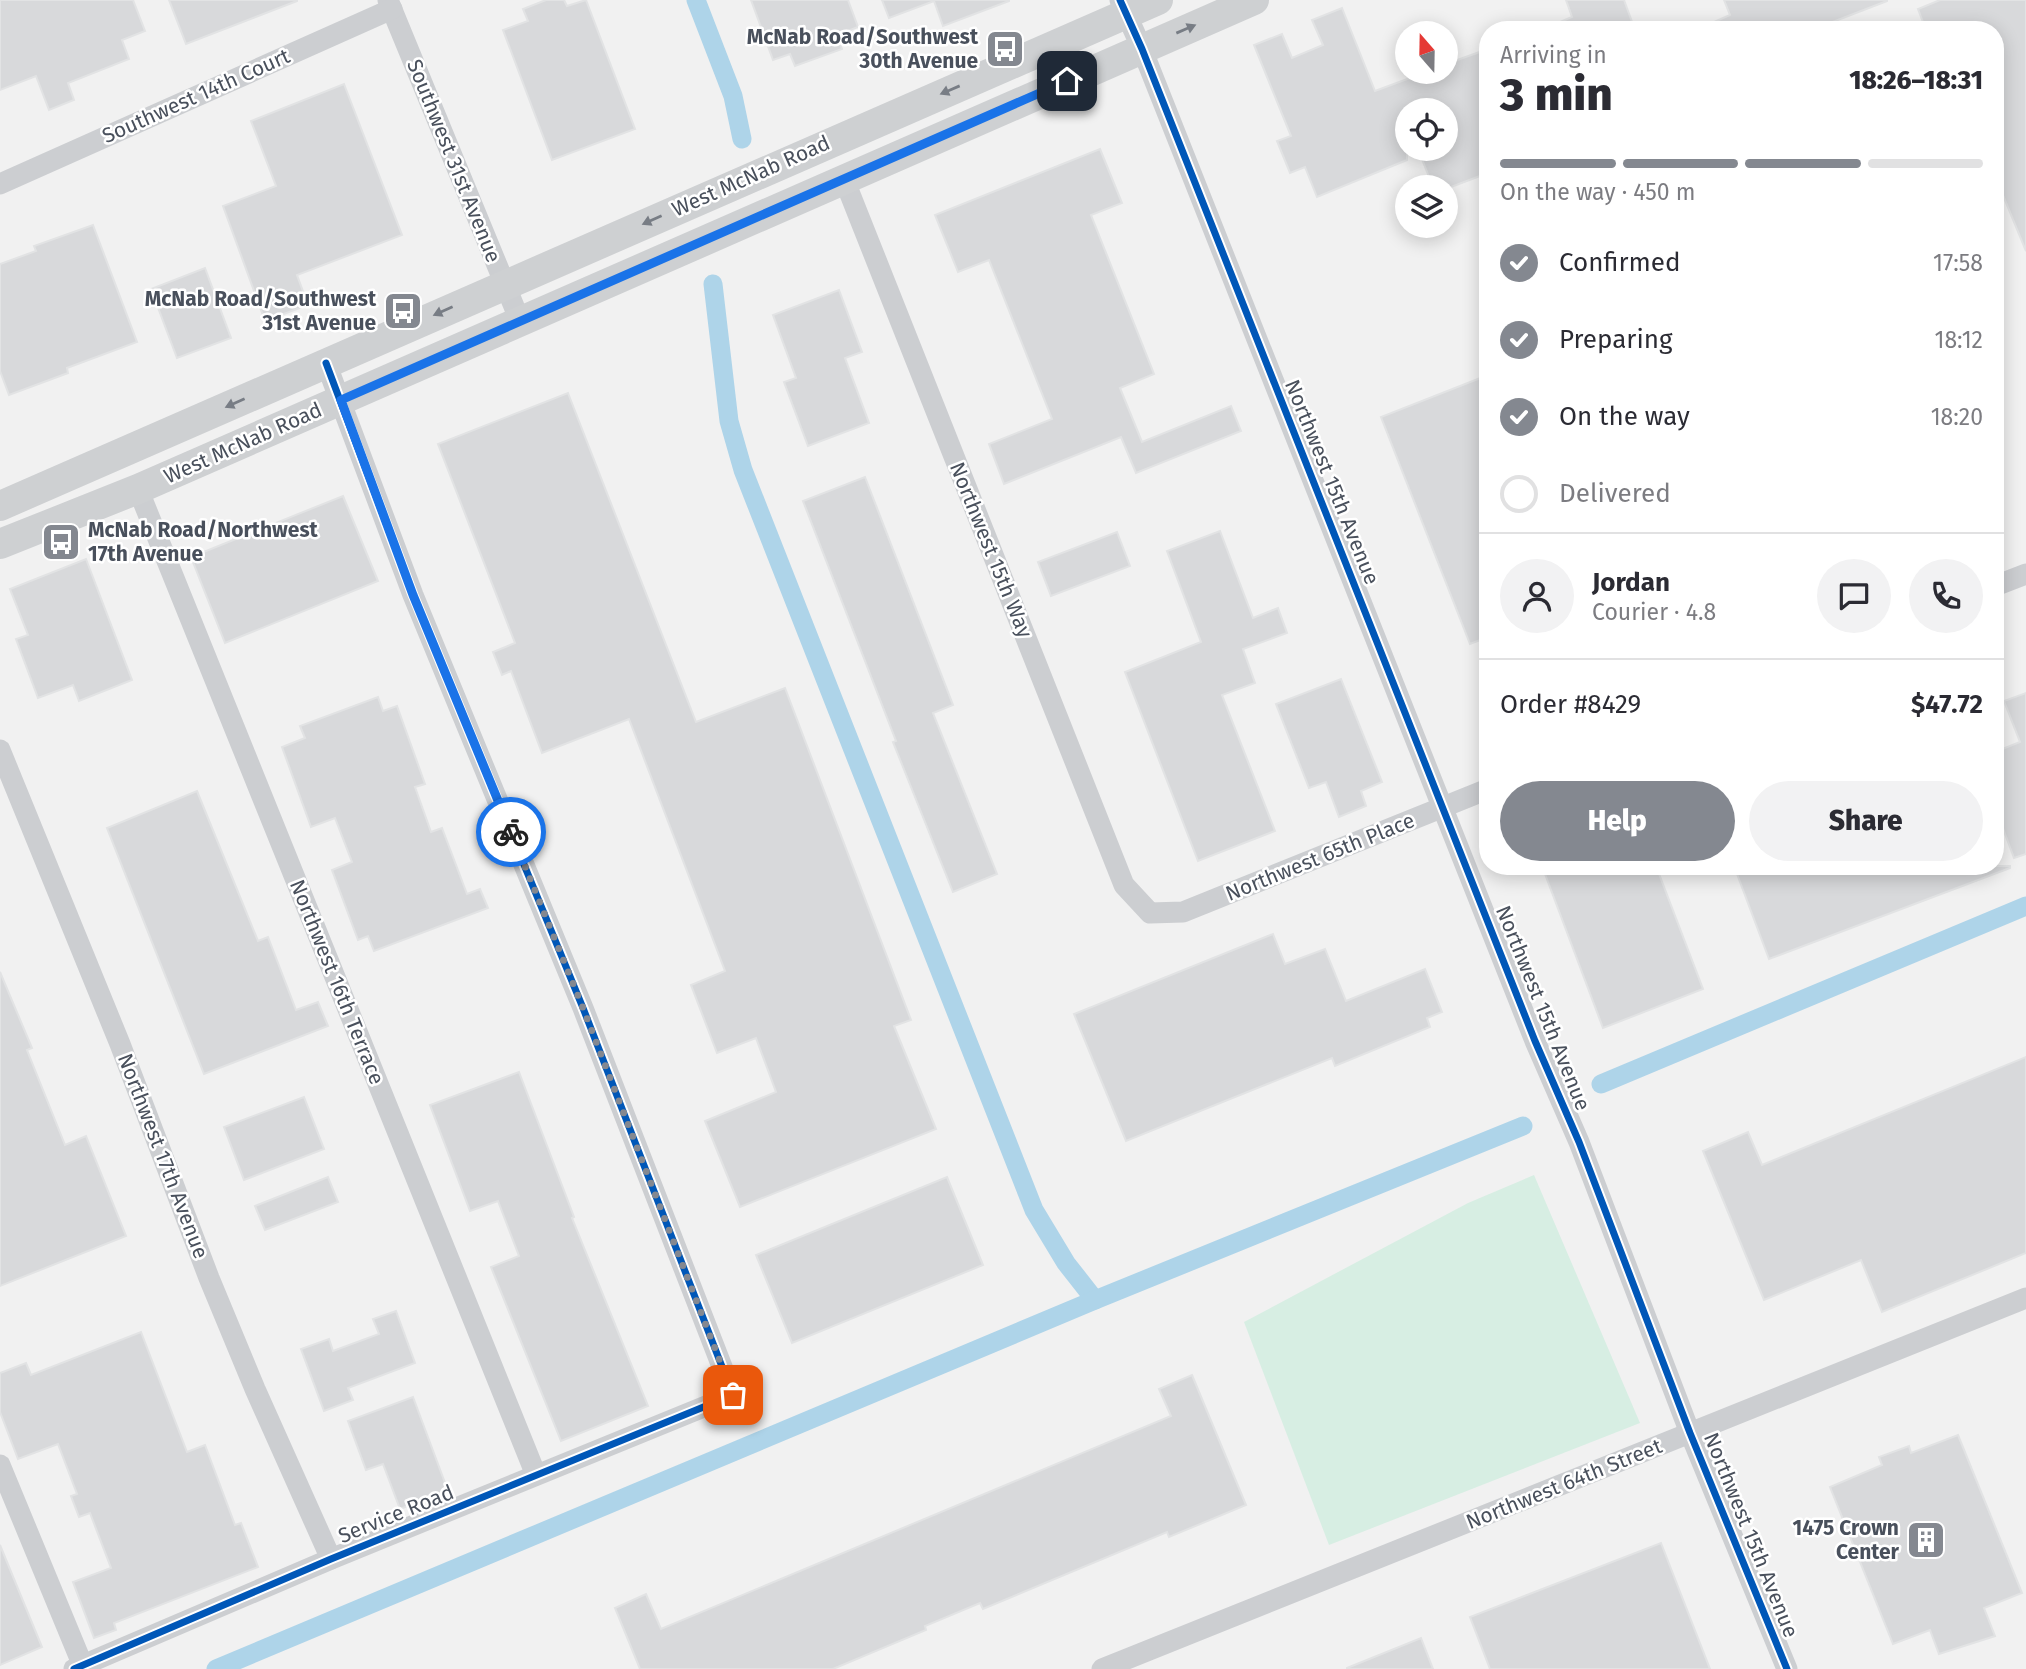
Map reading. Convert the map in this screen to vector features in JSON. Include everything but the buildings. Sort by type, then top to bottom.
[{"type":"main road","name":"West McNab Road","points":[[0,506],[1123,7],[1157,0]]},
{"type":"main road","name":"West McNab Road","points":[[0,544],[138,489],[1254,0]]},
{"type":"street","name":"Southwest 14th Court","points":[[0,184],[390,5]]},
{"type":"street","name":"Southwest 31st Avenue","points":[[390,5],[520,321]]},
{"type":"street","name":"Northwest 15th Avenue","points":[[1123,7],[1142,49],[1535,1041],[1579,1142],[1690,1433],[1787,1669]]},
{"type":"street","name":"Northwest 15th Way","points":[[844,179],[1124,885],[1150,913]]},
{"type":"street","points":[[326,363],[341,400]]},
{"type":"street","name":"Service Road","points":[[0,1465],[78,1667],[331,1559],[733,1395],[583,1008],[413,595],[341,400]]},
{"type":"street","name":"Northwest 16th Terrace","points":[[138,489],[536,1475]]},
{"type":"street","points":[[2004,583],[2026,574]]},
{"type":"street","name":"Northwest 17th Avenue","points":[[0,750],[120,1044],[209,1278],[331,1559]]},
{"type":"street","name":"Northwest 65th Place","points":[[1150,913],[1184,912],[1479,793]]},
{"type":"street","name":"Northwest 64th Street","points":[[1102,1669],[2026,1298]]},
{"type":"green space","points":[[1534,1175],[1640,1423],[1329,1545],[1244,1322],[1468,1203]]},
{"type":"waterway","points":[[696,0],[733,96],[742,139]]},
{"type":"waterway","points":[[713,284],[729,421],[743,470],[1034,1210],[1066,1263],[1095,1300]]},
{"type":"waterway","points":[[1601,1084],[2026,906]]},
{"type":"waterway","points":[[216,1669],[1095,1300],[1523,1126]]},
{"type":"cycle path","points":[[1120,0],[1142,49],[1535,1041],[1579,1142],[1690,1433],[1787,1669]]},
{"type":"cycle path","points":[[74,1669],[331,1559],[733,1395],[583,1008],[413,595],[326,363]]},
{"type":"way so far","points":[[511,832],[583,1008],[733,1395]]},
{"type":"place","name":"McNab Road/Southwest 30th Avenue","points":[[1005,49]]},
{"type":"place","name":"McNab Road/Southwest 31st Avenue","points":[[403,311]]},
{"type":"place","name":"McNab Road/Northwest 17th Avenue","points":[[61,542]]},
{"type":"place","name":"1475 Crown Center","points":[[1926,1540]]},
{"type":"route","points":[[511,832],[413,595],[341,400],[1067,81]]}]
